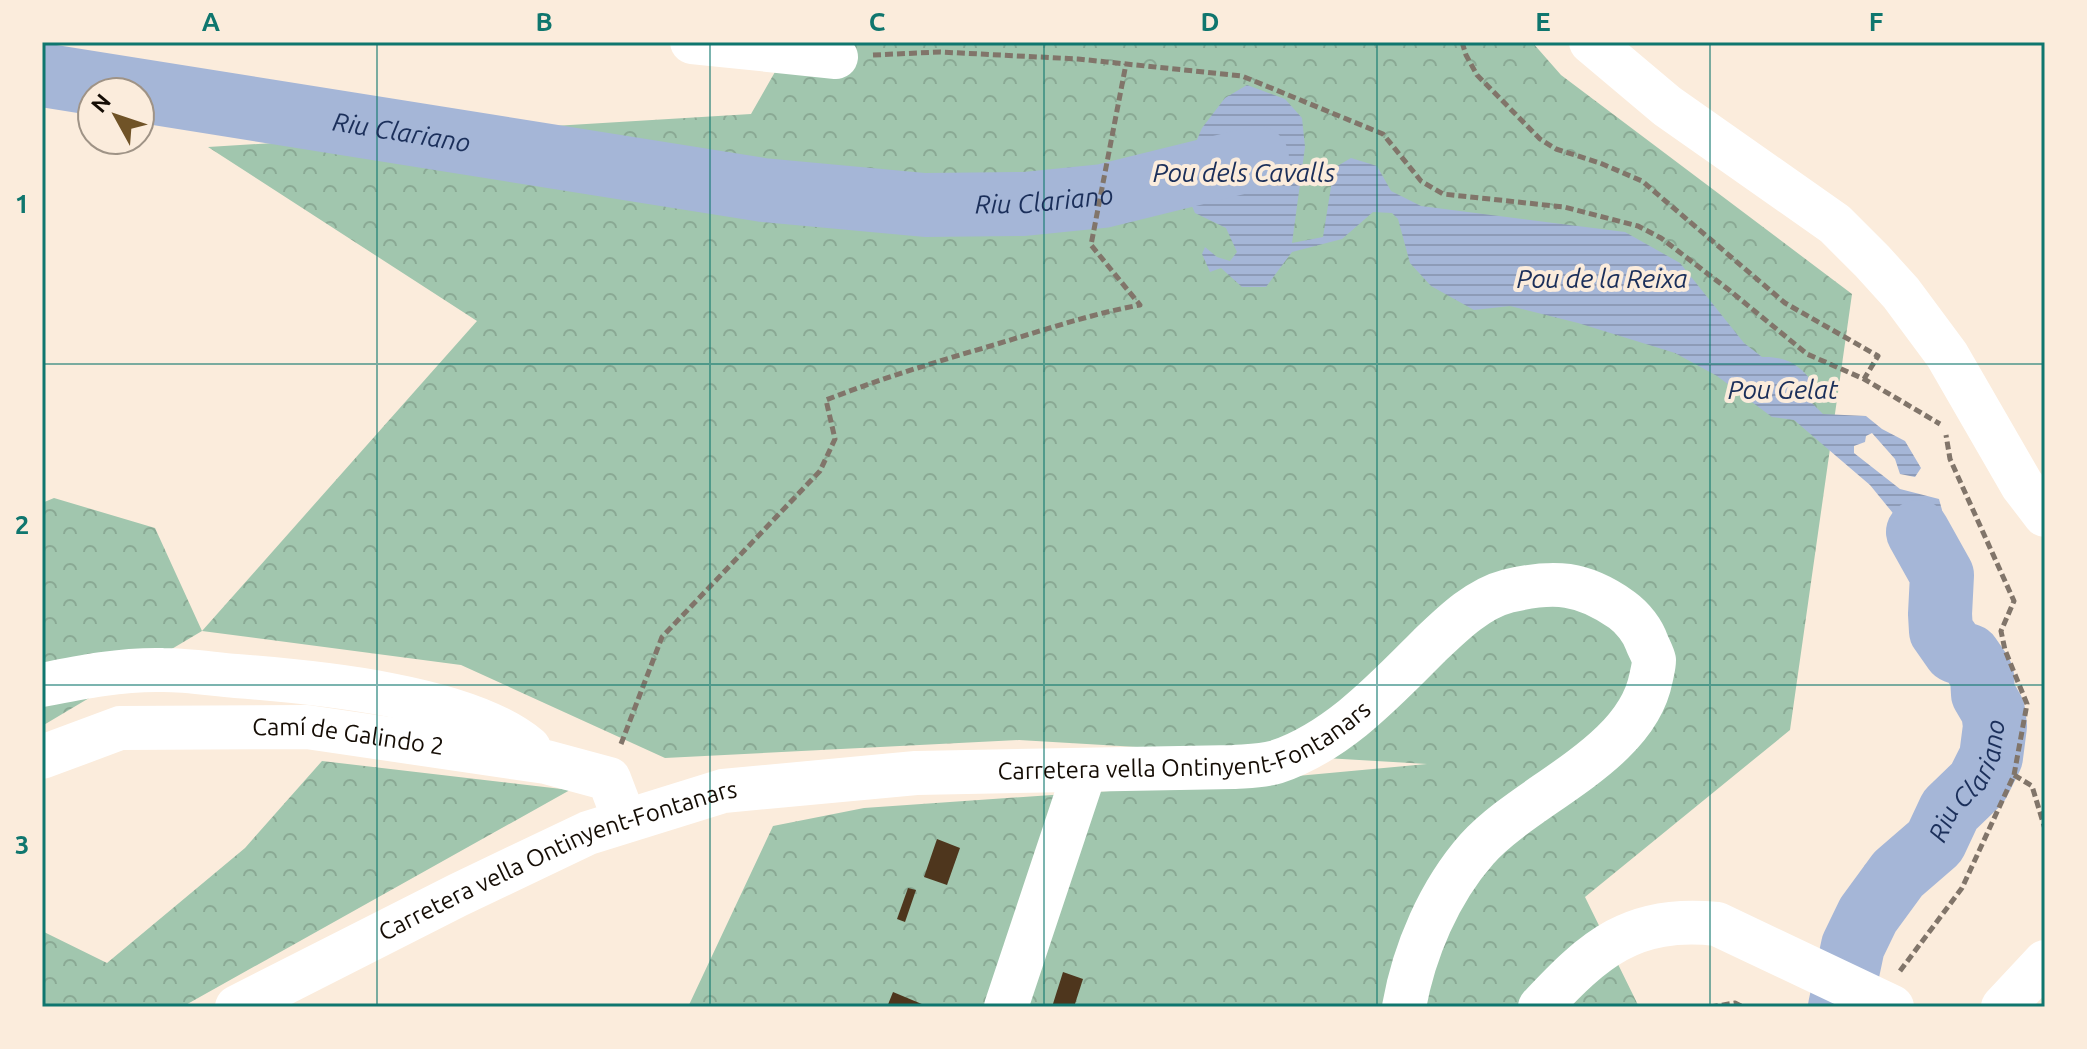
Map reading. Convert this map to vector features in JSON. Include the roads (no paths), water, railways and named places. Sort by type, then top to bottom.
[{"type":"street","points":[[692,42],[836,57]]},
{"type":"street","points":[[1591,42],[1667,106],[1835,224],[1901,293],[1947,355],[2034,500],[2045,547]]},
{"type":"street","name":"Carretera vella Ontinyent-Fontanars","points":[[237,1007],[588,833],[723,791],[916,773],[1234,767],[1274,763],[1306,750],[1330,734],[1379,696],[1452,624],[1477,605],[1503,592],[1553,583],[1580,587],[1609,600],[1628,615],[1645,637],[1654,661],[1649,689],[1619,735],[1591,762],[1506,822],[1477,850],[1450,886],[1432,920],[1408,984],[1404,1007]]},
{"type":"street","points":[[42,685],[116,672],[164,670],[313,683],[430,704],[515,736],[546,762]]},
{"type":"street","name":"Camí de Galindo 2","points":[[42,757],[120,728],[307,727],[546,762],[609,779],[625,821]]},
{"type":"street","points":[[1006,1007],[1085,770]]},
{"type":"street","points":[[1540,1007],[1581,964],[1608,944],[1633,931],[1693,921],[1717,924],[1895,991]]},
{"type":"street","points":[[2003,1007],[2045,962]]},
{"type":"water","points":[[1247,85],[1285,99],[1302,118],[1305,147],[1292,243],[1323,237],[1334,168],[1351,158],[1377,166],[1391,191],[1421,206],[1625,232],[1680,263],[1744,343],[1762,357],[1786,360],[1804,372],[1814,385],[1809,400],[1823,414],[1866,416],[1905,441],[1921,468],[1915,477],[1900,474],[1895,459],[1872,433],[1866,436],[1865,442],[1854,446],[1854,453],[1900,489],[1939,499],[1945,521],[1934,521],[1933,539],[1951,557],[1957,570],[1948,580],[1948,599],[1940,614],[1928,601],[1933,595],[1933,565],[1909,549],[1903,541],[1901,523],[1870,485],[1794,420],[1772,417],[1717,376],[1675,353],[1510,306],[1474,310],[1431,286],[1410,263],[1398,219],[1392,213],[1373,212],[1342,239],[1292,252],[1266,287],[1242,287],[1221,268],[1210,272],[1202,254],[1205,247],[1217,257],[1230,261],[1237,252],[1226,228],[1195,213],[1185,190],[1172,180],[1190,156],[1202,128],[1225,98]]},
{"type":"water","points":[[1949,619],[1983,637],[1994,649],[2007,730],[1996,758],[1984,759],[1976,750],[1966,701],[1957,688],[1956,673],[1924,643],[1924,634],[1931,635],[1936,626]]},
{"type":"water","points":[[1940,809],[1950,810],[1953,820],[1943,858],[1933,868],[1901,875],[1907,887],[1893,893],[1889,904],[1882,910],[1885,945],[1879,954],[1872,955],[1866,948],[1864,926],[1842,917],[1838,909],[1845,901],[1864,895],[1866,889],[1861,874],[1865,865],[1882,858]]},
{"type":"waterway","name":"Riu Clariano","points":[[42,75],[763,190],[925,205],[1024,204],[1103,196],[1257,158]]},
{"type":"waterway","name":"Riu Clariano","points":[[1840,1007],[1853,946],[1868,915],[1898,874],[1935,842],[1950,810],[1978,783],[1991,757],[1995,726],[1993,711],[1983,694],[1982,676],[1969,656],[1955,651],[1941,631],[1942,575],[1918,532]]},
{"type":"water label","name":"Pou dels Cavalls","points":[[1244,173]]},
{"type":"water label","name":"Pou de la Reixa","points":[[1602,279]]},
{"type":"water label","name":"Pou Gelat","points":[[1783,390]]}]
